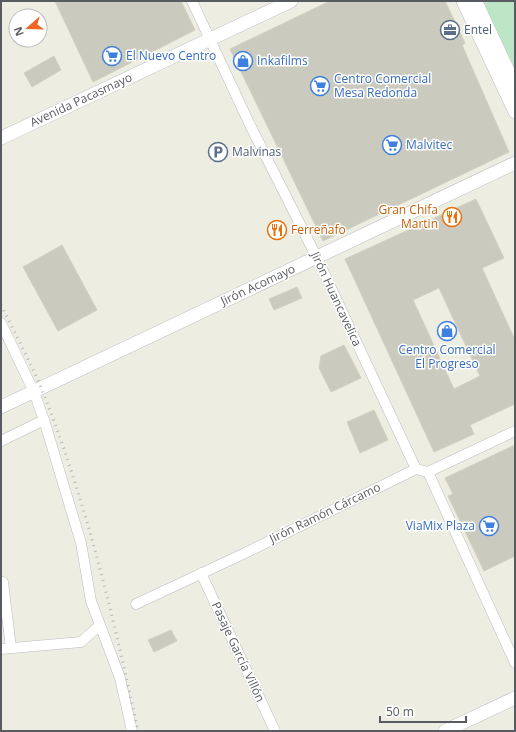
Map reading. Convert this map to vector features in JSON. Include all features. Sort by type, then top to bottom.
[{"type":"main road","points":[[474,1],[515,87]]},
{"type":"street","name":"Jirón Huancavelica","points":[[192,1],[317,258],[416,469]]},
{"type":"street","name":"Avenida Pacasmayo","points":[[1,138],[291,1]]},
{"type":"street","points":[[463,1],[515,112]]},
{"type":"street","name":"Jirón Acomayo","points":[[1,408],[515,163]]},
{"type":"street","points":[[1,323],[34,392],[44,420],[81,543],[91,601],[99,626],[120,678],[132,731]]},
{"type":"street","points":[[1,441],[44,420]]},
{"type":"street","points":[[416,469],[428,472],[515,431]]},
{"type":"street","name":"Jirón Ramón Cárcamo","points":[[136,604],[201,574],[416,469]]},
{"type":"street","points":[[428,472],[515,663]]},
{"type":"street","name":"Pasaje García Villón","points":[[201,574],[274,731]]},
{"type":"street","points":[[3,582],[6,648],[81,642],[99,626]]},
{"type":"street","points":[[445,731],[515,698]]},
{"type":"green space","points":[[482,1],[515,1],[515,72]]},
{"type":"building","name":"El Nuevo Centro","points":[[55,1],[181,1],[195,30],[93,82]]},
{"type":"building","points":[[330,1],[445,1],[465,43],[462,45],[509,152],[323,241],[230,49]]},
{"type":"building","points":[[54,56],[61,70],[32,87],[24,73]]},
{"type":"building","name":"Centro Comercial El Progreso","points":[[476,199],[504,258],[482,268],[515,340],[515,404],[470,425],[474,434],[434,452],[345,259]],"holes":[[[439,288],[480,376],[454,389],[413,300]]]},
{"type":"building","points":[[62,245],[97,310],[58,331],[23,267]]},
{"type":"building","points":[[297,287],[302,298],[274,310],[269,299]]},
{"type":"building","points":[[344,345],[361,378],[331,392],[319,368],[321,356]]},
{"type":"building","points":[[374,410],[388,440],[360,453],[347,422]]},
{"type":"building","name":"ViaMix Plaza","points":[[515,445],[515,556],[484,571],[448,496],[453,494],[445,478]]},
{"type":"building","points":[[171,630],[177,641],[154,652],[148,640]]},
{"type":"railway","points":[[1,305],[42,390],[72,473],[97,558],[119,644],[138,731]]},
{"type":"place","name":"Entel","points":[[450,30]]},
{"type":"place","name":"El Nuevo Centro","points":[[112,56]]},
{"type":"place","name":"Inkafilms","points":[[243,61]]},
{"type":"place","name":"Centro Comercial Mesa Redonda","points":[[320,86]]},
{"type":"place","name":"Malvitec","points":[[392,145]]},
{"type":"place","name":"Malvinas","points":[[218,152]]},
{"type":"place","name":"Gran Chifa Martin","points":[[452,217]]},
{"type":"place","name":"Ferreñafo","points":[[277,230]]},
{"type":"place","name":"Centro Comercial El Progreso","points":[[447,331]]},
{"type":"place","name":"ViaMix Plaza","points":[[489,526]]}]
